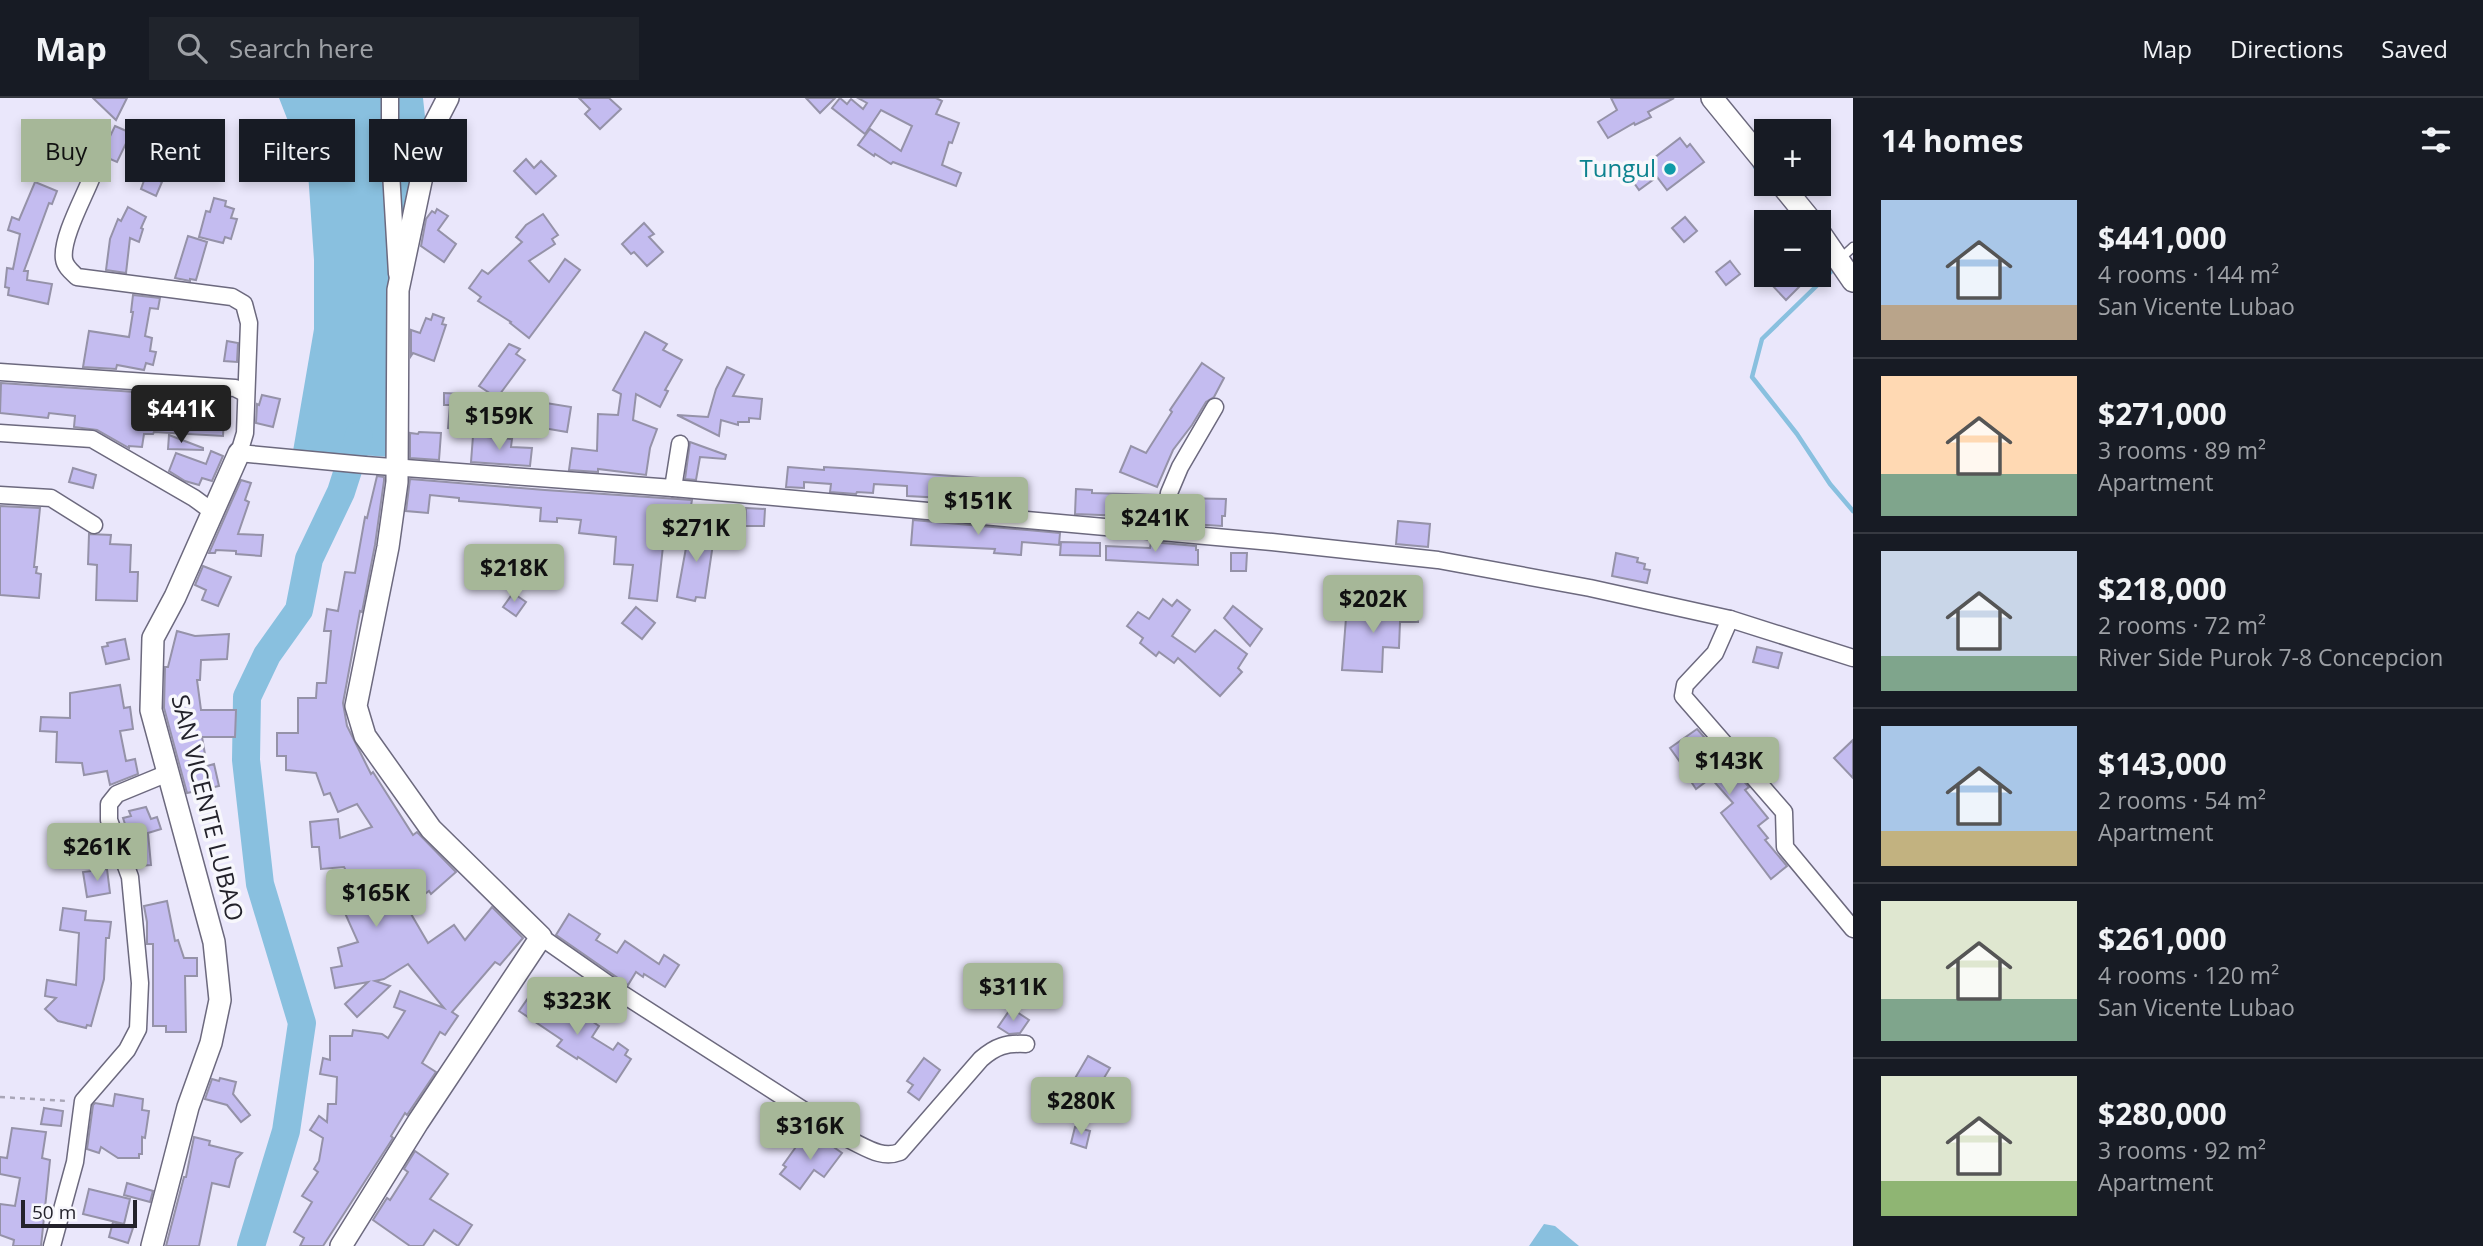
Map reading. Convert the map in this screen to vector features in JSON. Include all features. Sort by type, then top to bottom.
[{"type":"street","points":[[390,98],[398,290],[397,467],[388,547],[356,706],[365,736],[431,829],[541,937],[624,995],[839,1133],[882,1155],[900,1152],[981,1059],[997,1046],[1026,1044]]},
{"type":"street","points":[[398,290],[432,129],[448,98]]},
{"type":"street","points":[[1712,98],[1754,149]]},
{"type":"street","name":"SAN VICENTE LUBAO","points":[[90,182],[66,239],[64,258],[67,268],[77,277],[232,297],[244,304],[249,323],[245,433],[239,453],[175,597],[153,638],[151,710],[214,942],[220,1000],[211,1043],[188,1107],[152,1246]]},
{"type":"street","points":[[1791,196],[1802,210]]},
{"type":"street","points":[[1831,241],[1846,253],[1853,281]]},
{"type":"street","points":[[0,372],[234,388],[245,393]]},
{"type":"street","points":[[1163,532],[1169,493],[1180,467],[1215,407]]},
{"type":"street","points":[[0,433],[92,439],[194,498],[213,512]]},
{"type":"street","points":[[673,488],[680,443]]},
{"type":"street","points":[[239,453],[673,488],[1163,532],[1438,560],[1590,588],[1730,619],[1853,657]]},
{"type":"street","points":[[0,495],[51,498],[94,525]]},
{"type":"street","points":[[1730,619],[1714,653],[1685,685],[1683,696],[1784,812],[1785,847],[1853,929]]},
{"type":"street","points":[[52,1246],[75,1162],[83,1101],[127,1049],[138,1029],[140,983],[130,877],[108,820],[109,804],[117,794],[168,774]]},
{"type":"street","points":[[341,1246],[418,1122],[541,937]]},
{"type":"path","points":[[0,1097],[83,1101]]},
{"type":"water","points":[[279,98],[423,98],[425,119],[369,119],[369,182],[416,182],[392,457],[293,451],[314,329],[314,260],[309,182],[355,182],[355,119],[287,119]]},
{"type":"water","points":[[1544,1224],[1555,1226],[1579,1246],[1529,1246]]},
{"type":"building","points":[[93,98],[127,98],[116,120]]},
{"type":"building","points":[[579,98],[609,98],[621,109],[600,129],[585,114],[590,109]]},
{"type":"building","points":[[806,98],[835,98],[820,113]]},
{"type":"building","points":[[840,98],[847,104],[851,99],[863,109],[867,103],[858,98],[936,98],[942,101],[936,114],[959,123],[952,143],[949,142],[942,165],[961,173],[956,186],[893,162],[891,164],[858,145],[870,129],[901,151],[912,126],[881,110],[865,134],[832,108]]},
{"type":"building","points":[[1611,98],[1674,98],[1648,112],[1651,117],[1608,138],[1598,122],[1617,110]]},
{"type":"building","points":[[115,126],[125,130],[125,145],[117,162],[111,159],[111,134]]},
{"type":"building","name":"Tungul","points":[[1680,138],[1687,147],[1690,144],[1704,162],[1667,190],[1657,177],[1639,190],[1632,180]]},
{"type":"building","points":[[526,159],[534,168],[541,161],[556,176],[536,194],[514,171]]},
{"type":"building","points":[[35,182],[57,191],[52,204],[49,203],[24,271],[28,271],[27,280],[52,284],[48,304],[8,295],[9,288],[5,287],[7,268],[13,269],[20,234],[8,230],[12,217],[19,220]]},
{"type":"building","points":[[144,182],[162,182],[156,196],[141,189]]},
{"type":"building","points":[[214,198],[226,201],[225,206],[234,209],[231,218],[237,219],[231,239],[225,237],[223,243],[199,237],[206,211],[210,212]]},
{"type":"building","points":[[128,207],[146,217],[139,242],[130,238],[126,273],[106,270],[110,239],[118,219],[121,221]]},
{"type":"building","points":[[437,209],[448,216],[438,230],[456,244],[444,262],[421,246],[426,219]]},
{"type":"building","points":[[543,214],[558,235],[552,239],[555,244],[529,261],[549,282],[565,259],[580,270],[529,338],[511,322],[478,301],[481,297],[469,288],[482,270],[488,274],[522,242],[516,237],[526,225]]},
{"type":"building","points":[[1685,217],[1697,231],[1684,242],[1672,228]]},
{"type":"building","points":[[644,223],[654,234],[649,237],[663,252],[647,266],[622,244]]},
{"type":"building","points":[[188,236],[207,242],[196,280],[190,281],[175,278]]},
{"type":"building","points":[[1730,261],[1740,274],[1726,285],[1716,272]]},
{"type":"building","points":[[1774,287],[1799,287],[1786,300]]},
{"type":"building","points":[[133,295],[160,298],[158,309],[150,308],[145,336],[152,338],[150,351],[156,352],[153,365],[146,363],[144,370],[117,365],[116,369],[83,367],[89,331],[129,337]]},
{"type":"building","points":[[433,314],[444,318],[442,324],[446,325],[434,361],[413,353],[411,356],[411,330],[420,333],[426,318],[431,320]]},
{"type":"building","points":[[645,332],[667,344],[663,350],[682,360],[665,390],[668,391],[660,407],[636,394],[633,420],[657,429],[650,448],[646,475],[598,469],[598,472],[569,470],[572,448],[597,451],[598,414],[618,415],[621,394],[613,390]]},
{"type":"building","points":[[227,341],[238,343],[237,362],[224,361]]},
{"type":"building","points":[[509,344],[520,349],[516,354],[525,360],[497,398],[479,386]]},
{"type":"building","points":[[1202,363],[1224,378],[1214,397],[1206,402],[1173,450],[1157,487],[1120,472],[1131,446],[1146,453],[1172,412],[1170,410]]},
{"type":"building","points":[[727,367],[744,375],[733,396],[762,399],[760,419],[749,418],[749,422],[738,422],[738,425],[721,420],[719,436],[677,415],[708,417],[716,389]]},
{"type":"building","points":[[1,383],[225,398],[223,436],[154,432],[144,434],[142,447],[129,448],[97,430],[74,427],[75,416],[49,413],[48,418],[0,413]]},
{"type":"building","points":[[444,393],[465,394],[465,405],[471,396],[470,430],[448,428],[450,405],[444,405]]},
{"type":"building","points":[[262,395],[280,399],[273,427],[256,423],[257,404],[259,405]]},
{"type":"building","points":[[546,403],[571,407],[567,432],[543,428]]},
{"type":"building","points":[[410,433],[441,433],[439,460],[410,458]]},
{"type":"building","points":[[169,435],[203,448],[203,450],[168,449]]},
{"type":"building","points":[[473,436],[512,439],[511,447],[532,448],[530,466],[471,462]]},
{"type":"building","points":[[690,442],[726,455],[725,459],[700,457],[696,480],[685,479]]},
{"type":"building","points":[[211,451],[223,456],[212,481],[202,478],[199,485],[185,481],[169,471],[176,453],[206,464]]},
{"type":"building","points":[[788,467],[824,470],[824,467],[1023,481],[1022,509],[944,502],[944,498],[907,496],[907,486],[874,484],[873,493],[856,494],[830,492],[831,484],[804,482],[804,488],[786,487]]},
{"type":"building","points":[[73,468],[96,475],[93,488],[69,482]]},
{"type":"building","points":[[377,476],[384,477],[384,481],[375,545],[343,703],[347,726],[371,774],[373,772],[413,835],[417,832],[456,872],[431,894],[429,891],[407,907],[428,943],[454,925],[465,940],[492,907],[523,938],[500,965],[495,962],[452,1012],[458,1016],[445,1035],[440,1032],[422,1063],[436,1072],[407,1115],[405,1113],[391,1136],[393,1138],[323,1246],[300,1246],[304,1238],[294,1232],[312,1202],[302,1196],[318,1172],[314,1169],[319,1161],[323,1138],[310,1130],[319,1116],[327,1122],[328,1104],[336,1104],[337,1077],[320,1074],[323,1058],[330,1060],[330,1036],[352,1036],[353,1030],[382,1034],[388,1038],[405,1011],[394,1007],[400,991],[444,1008],[408,964],[384,979],[375,981],[390,986],[357,1017],[345,1004],[368,982],[335,988],[331,968],[342,966],[338,948],[358,942],[340,902],[358,893],[344,867],[321,869],[319,847],[312,847],[310,822],[338,819],[340,838],[372,827],[357,804],[338,812],[330,793],[324,795],[316,773],[286,770],[286,756],[277,756],[277,733],[298,733],[298,698],[316,698],[317,683],[326,683],[331,631],[324,631],[327,609],[338,611],[345,572],[355,573],[365,517],[367,518]]},
{"type":"building","points":[[410,479],[692,500],[688,523],[666,519],[657,601],[629,598],[633,565],[614,564],[616,537],[579,533],[581,520],[557,518],[557,522],[540,521],[541,508],[459,501],[459,498],[430,495],[428,513],[406,511]]},
{"type":"building","points":[[241,480],[251,483],[245,500],[249,502],[238,534],[263,535],[261,556],[236,554],[236,551],[216,550],[215,553],[209,553]]},
{"type":"building","points":[[1076,489],[1092,490],[1092,493],[1158,495],[1154,521],[1152,517],[1075,514]]},
{"type":"building","points":[[1179,498],[1226,499],[1222,526],[1175,523]]},
{"type":"building","points":[[0,506],[40,508],[34,567],[37,567],[36,573],[41,574],[39,598],[0,595]]},
{"type":"building","points":[[746,508],[765,509],[764,526],[745,526]]},
{"type":"building","points":[[913,520],[1060,533],[1059,545],[1022,542],[1021,555],[994,553],[995,549],[911,545]]},
{"type":"building","points":[[1398,521],[1430,524],[1428,547],[1396,544]]},
{"type":"building","points":[[690,526],[715,530],[705,598],[696,597],[695,601],[677,597]]},
{"type":"building","points":[[89,534],[111,535],[110,544],[131,545],[130,572],[138,572],[137,601],[96,600],[97,565],[88,564]]},
{"type":"building","points":[[1061,542],[1100,543],[1100,556],[1060,555]]},
{"type":"building","points":[[1151,542],[1196,546],[1198,565],[1106,560],[1106,546],[1150,548]]},
{"type":"building","points":[[1231,553],[1247,553],[1246,571],[1231,571]]},
{"type":"building","points":[[1616,553],[1638,558],[1637,562],[1645,564],[1644,569],[1650,570],[1647,583],[1612,576]]},
{"type":"building","points":[[203,566],[231,577],[218,606],[202,600],[206,590],[195,585]]},
{"type":"building","points":[[513,593],[526,602],[516,616],[503,607]]},
{"type":"building","points":[[1163,599],[1172,606],[1177,600],[1190,610],[1172,636],[1195,652],[1215,630],[1247,654],[1238,668],[1242,672],[1220,696],[1178,658],[1174,663],[1159,652],[1156,656],[1140,643],[1143,638],[1127,626],[1138,612],[1149,619]]},
{"type":"building","points":[[1359,600],[1384,602],[1384,608],[1418,610],[1418,622],[1400,622],[1399,648],[1383,647],[1382,672],[1342,670],[1346,618],[1357,618]]},
{"type":"building","points":[[1233,606],[1262,629],[1250,646],[1224,618]]},
{"type":"building","points":[[636,607],[655,623],[642,639],[622,623]]},
{"type":"building","points":[[177,631],[195,636],[229,634],[227,659],[201,660],[200,680],[197,680],[201,710],[236,710],[235,737],[202,737],[207,766],[214,764],[219,786],[187,793],[164,708],[165,667],[168,667]]},
{"type":"building","points":[[125,639],[129,659],[106,664],[102,647],[108,646],[107,643]]},
{"type":"building","points":[[1757,647],[1782,653],[1778,668],[1753,662]]},
{"type":"building","points":[[120,685],[124,708],[130,707],[133,729],[120,731],[126,761],[135,759],[138,774],[110,785],[107,771],[84,775],[82,763],[56,762],[57,732],[40,731],[41,717],[70,718],[70,693]]},
{"type":"building","points":[[1697,729],[1749,787],[1745,790],[1768,818],[1758,826],[1768,838],[1765,840],[1787,866],[1771,879],[1721,813],[1733,803],[1711,778],[1696,789],[1670,748]]},
{"type":"building","points":[[1853,740],[1853,778],[1834,758]]},
{"type":"building","points":[[146,807],[151,819],[157,817],[161,829],[148,833],[151,865],[137,866],[123,828],[126,827],[123,818],[131,816],[129,811]]},
{"type":"building","points":[[107,869],[110,893],[87,897],[83,872]]},
{"type":"building","points":[[167,901],[175,941],[178,940],[184,958],[197,958],[197,976],[185,976],[186,1032],[166,1032],[166,1026],[153,1026],[153,944],[147,944],[144,906]]},
{"type":"building","points":[[63,908],[86,911],[85,920],[111,922],[109,938],[106,938],[104,979],[91,1026],[87,1025],[86,1028],[58,1021],[45,1009],[56,998],[45,996],[47,980],[76,985],[79,933],[60,930]]},
{"type":"building","points":[[569,914],[600,934],[596,940],[617,953],[625,941],[659,964],[664,955],[679,965],[665,987],[636,972],[628,985],[556,935]]},
{"type":"building","points":[[533,991],[575,1020],[580,1013],[599,1026],[592,1037],[613,1050],[618,1043],[628,1050],[625,1055],[631,1059],[616,1082],[557,1046],[562,1040],[519,1011]]},
{"type":"building","points":[[1011,1008],[1029,1020],[1020,1033],[1009,1034],[998,1027]]},
{"type":"building","points":[[1088,1056],[1110,1068],[1089,1103],[1079,1097],[1077,1122],[1064,1121],[1067,1092]]},
{"type":"building","points":[[924,1058],[940,1070],[919,1100],[908,1092],[913,1085],[907,1081]]},
{"type":"building","points":[[220,1078],[236,1082],[233,1094],[250,1115],[241,1122],[227,1105],[205,1099],[212,1079],[219,1081]]},
{"type":"building","points":[[115,1094],[143,1099],[142,1110],[149,1111],[145,1138],[142,1137],[142,1154],[139,1154],[139,1158],[118,1158],[101,1147],[99,1153],[87,1149],[93,1105],[113,1106]]},
{"type":"building","points":[[44,1108],[63,1111],[61,1126],[41,1124]]},
{"type":"building","points":[[1075,1127],[1090,1131],[1086,1148],[1071,1143]]},
{"type":"building","points":[[12,1128],[46,1132],[42,1158],[50,1160],[41,1246],[13,1246],[14,1240],[0,1235],[0,1204],[15,1206],[20,1178],[0,1174],[0,1157],[7,1158]]},
{"type":"building","points":[[194,1137],[210,1141],[209,1145],[242,1153],[236,1159],[229,1187],[212,1183],[199,1246],[166,1246],[186,1177]]},
{"type":"building","points":[[821,1138],[842,1153],[824,1177],[814,1170],[800,1189],[780,1174],[786,1167],[783,1165],[798,1144],[810,1152]]},
{"type":"building","points":[[415,1151],[448,1174],[430,1199],[472,1225],[458,1246],[434,1230],[423,1246],[410,1246],[373,1220],[408,1172],[404,1169]]},
{"type":"building","points":[[127,1183],[153,1191],[150,1202],[124,1195]]},
{"type":"building","points":[[89,1189],[130,1199],[124,1224],[83,1214]]},
{"type":"building","points":[[113,1222],[133,1228],[128,1243],[109,1237]]},
{"type":"waterway","points":[[1835,268],[1762,339],[1752,377],[1797,434],[1830,484],[1853,511]]},
{"type":"waterway","points":[[251,1246],[286,1131],[302,1023],[260,884],[246,760],[247,697],[267,655],[299,610],[309,559],[341,492],[359,436]]},
{"type":"place","name":"Tungul","points":[[1670,169]]}]
